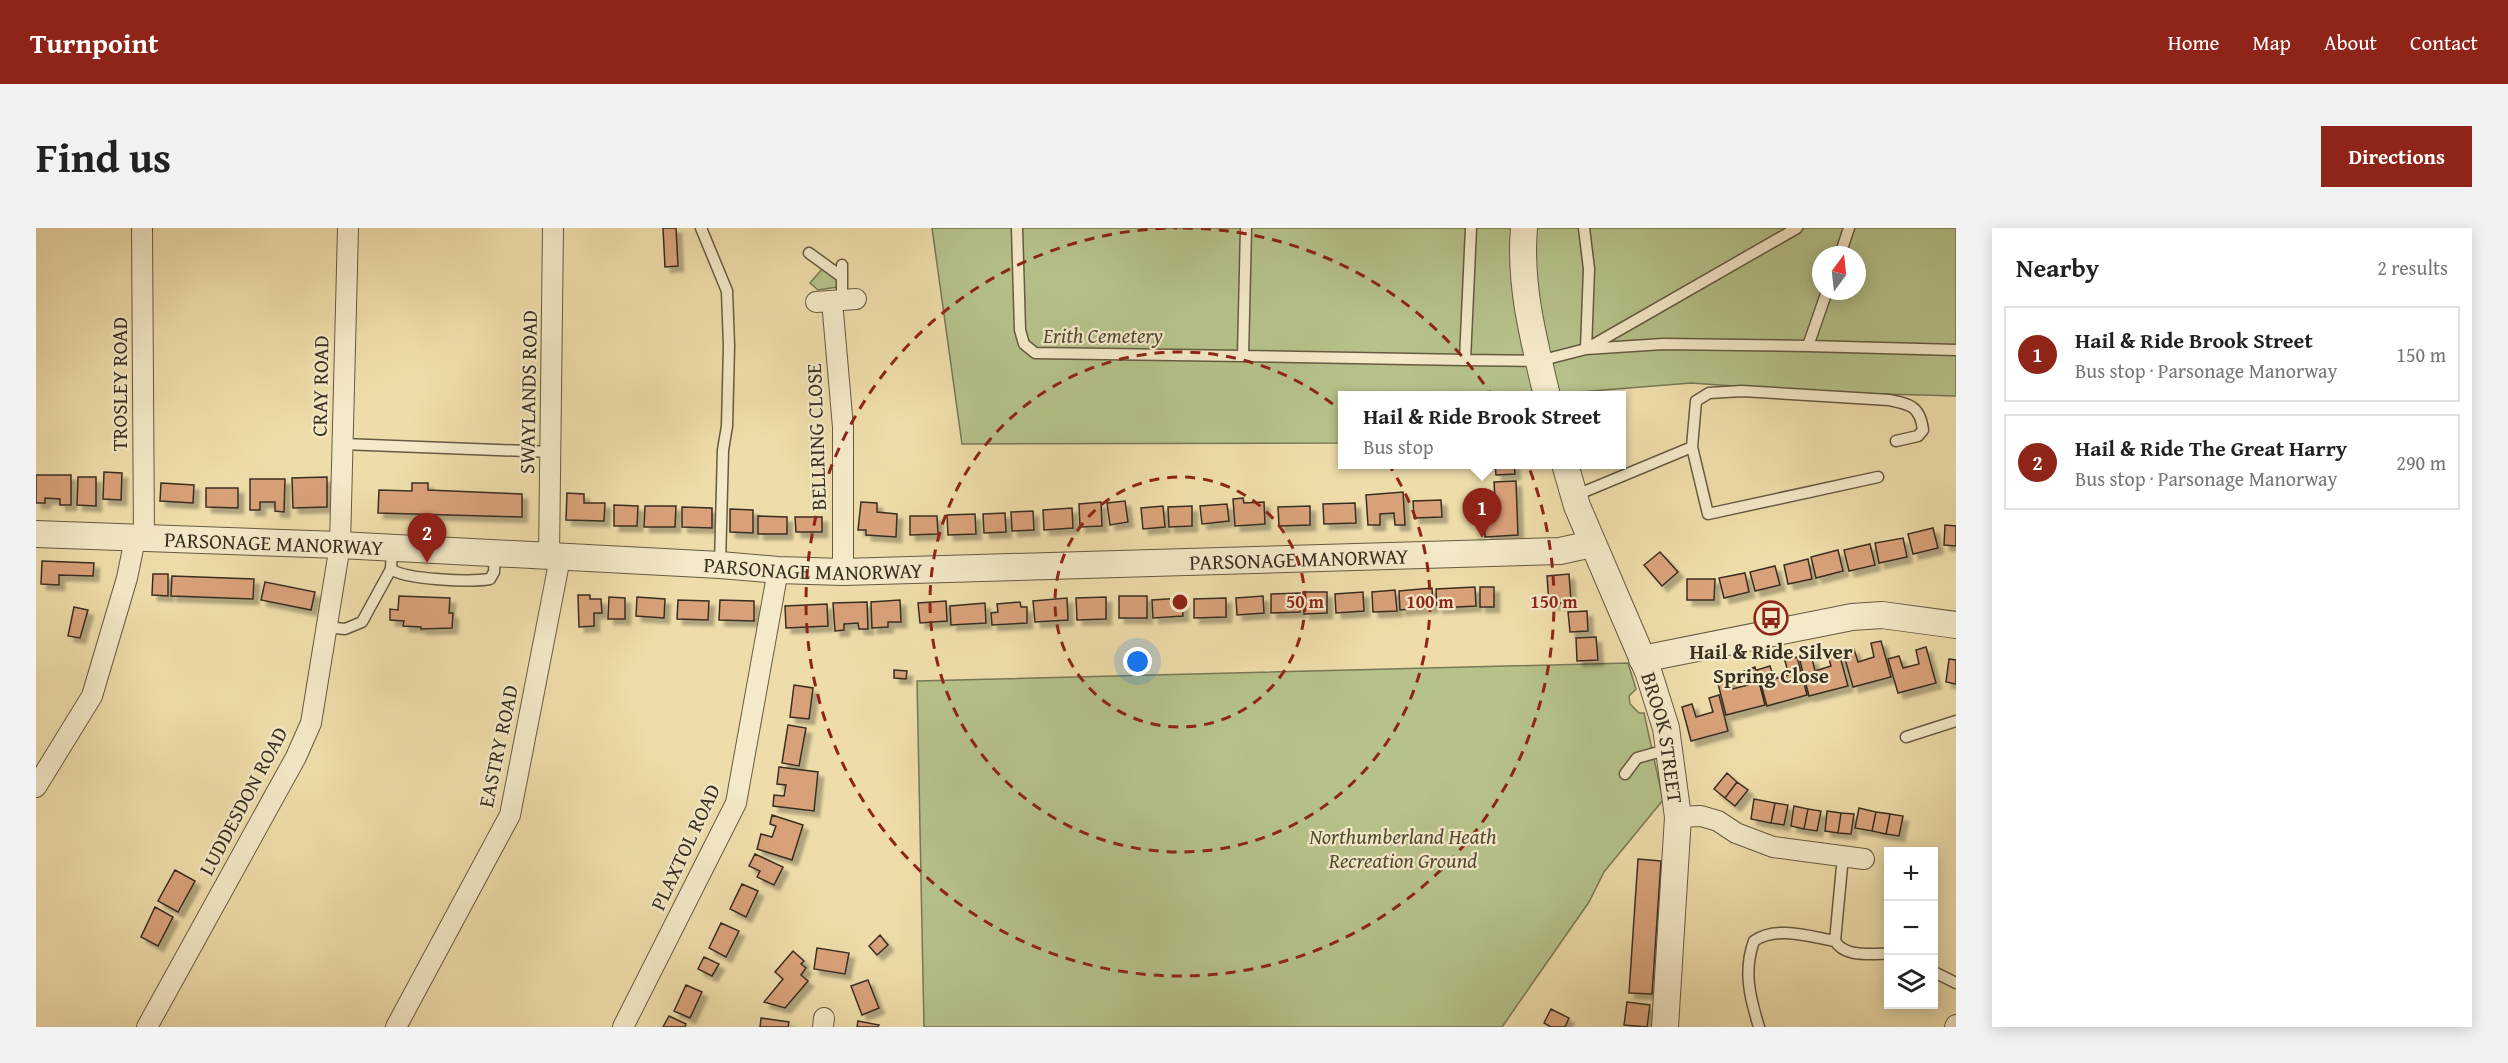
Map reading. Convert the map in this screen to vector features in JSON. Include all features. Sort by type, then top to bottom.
[{"type":"street","name":"TROSLEY ROAD","points":[[36,787],[92,696],[126,578],[140,539],[142,228]]},
{"type":"street","name":"CRAY ROAD","points":[[340,545],[348,228]]},
{"type":"street","name":"SWAYLANDS ROAD","points":[[553,228],[551,452],[554,558]]},
{"type":"street","points":[[1524,228],[1523,272],[1530,321],[1546,391]]},
{"type":"street","name":"BELLRING CLOSE","points":[[836,301],[843,427],[843,572]]},
{"type":"street","name":"BROOK STREET","points":[[1566,469],[1592,544],[1642,659],[1666,728],[1670,749],[1678,818],[1665,1027]]},
{"type":"street","name":"PARSONAGE MANORWAY","points":[[36,534],[340,545],[392,558],[495,553],[843,572],[1549,551],[1592,544]]},
{"type":"street","name":"LUDDESDON ROAD","points":[[147,1027],[296,757],[311,723],[340,545]]},
{"type":"street","name":"EASTRY ROAD","points":[[396,1027],[510,815],[554,558]]},
{"type":"street","name":"PLAXTOL ROAD","points":[[623,1027],[736,803],[778,570]]},
{"type":"street","points":[[1642,659],[1852,617],[1882,615],[1956,625]]},
{"type":"street","points":[[1678,818],[1701,816],[1718,821],[1736,833],[1773,847],[1864,859]]},
{"type":"lane","points":[[701,228],[727,291],[729,346],[727,426],[723,450],[720,565]]},
{"type":"lane","points":[[1017,228],[1020,330],[1024,344],[1035,353],[1539,361],[1587,349],[1663,344],[1956,350]]},
{"type":"lane","points":[[1243,356],[1246,228]]},
{"type":"lane","points":[[1465,360],[1471,228]]},
{"type":"lane","points":[[1584,228],[1588,269],[1587,349]]},
{"type":"lane","points":[[1587,349],[1797,228]]},
{"type":"lane","points":[[1843,246],[1849,228]]},
{"type":"lane","points":[[809,253],[842,277]]},
{"type":"lane","points":[[836,301],[842,277],[842,265]]},
{"type":"lane","points":[[1808,346],[1824,300]]},
{"type":"lane","points":[[1878,477],[1708,514],[1692,447],[1696,401],[1709,393],[1742,391],[1889,400],[1911,405],[1922,417],[1923,430],[1918,436],[1896,441]]},
{"type":"lane","points":[[343,444],[551,452]]},
{"type":"lane","points":[[1574,496],[1692,447]]},
{"type":"lane","points":[[326,627],[345,629],[362,622],[392,558]]},
{"type":"lane","points":[[1905,737],[1956,721]]},
{"type":"lane","points":[[1625,774],[1637,758],[1670,749]]},
{"type":"lane","points":[[1843,856],[1835,941],[1846,952],[1884,954]]},
{"type":"lane","points":[[1759,1027],[1750,999],[1748,983],[1750,951],[1754,941],[1767,935],[1787,933],[1835,941]]},
{"type":"lane","points":[[1938,974],[1956,983]]},
{"type":"green space","name":"Erith Cemetery","points":[[932,228],[1956,228],[1956,396],[1817,392],[1691,383],[1592,391],[1338,391],[1338,443],[962,444]]},
{"type":"green space","points":[[823,268],[838,280],[837,287],[818,290],[810,283]]},
{"type":"green space","name":"Northumberland Heath Recreation Ground","points":[[1628,663],[1636,689],[1629,696],[1630,704],[1639,713],[1644,713],[1663,800],[1604,872],[1589,902],[1502,1027],[924,1027],[917,681]]},
{"type":"building","points":[[663,228],[676,228],[678,266],[665,267]]},
{"type":"building","points":[[1495,469],[1514,469],[1515,474],[1496,475]]},
{"type":"building","points":[[104,472],[122,473],[121,500],[103,499]]},
{"type":"building","points":[[36,475],[71,475],[71,505],[60,505],[60,499],[45,498],[45,503],[36,503]]},
{"type":"building","points":[[78,477],[96,477],[96,506],[77,505]]},
{"type":"building","points":[[327,477],[327,507],[293,508],[292,478]]},
{"type":"building","points":[[250,479],[285,479],[284,512],[275,511],[275,502],[260,502],[260,510],[250,510]]},
{"type":"building","points":[[1516,481],[1518,535],[1485,537],[1484,517],[1496,517],[1494,482]]},
{"type":"building","points":[[161,483],[194,485],[193,503],[160,501]]},
{"type":"building","points":[[412,483],[428,483],[428,490],[522,494],[522,517],[378,513],[379,490],[412,491]]},
{"type":"building","points":[[206,488],[238,488],[238,508],[206,507]]},
{"type":"building","points":[[1403,492],[1405,525],[1395,525],[1394,513],[1380,514],[1380,525],[1368,525],[1366,495]]},
{"type":"building","points":[[567,493],[584,494],[584,503],[605,503],[604,521],[566,520]]},
{"type":"building","points":[[1243,498],[1244,503],[1264,502],[1265,524],[1235,526],[1233,499]]},
{"type":"building","points":[[1441,500],[1442,517],[1414,518],[1413,501]]},
{"type":"building","points":[[1125,501],[1128,522],[1110,525],[1107,503]]},
{"type":"building","points":[[861,502],[877,503],[877,512],[897,514],[896,537],[866,535],[866,530],[858,530]]},
{"type":"building","points":[[1101,502],[1102,526],[1080,527],[1079,504]]},
{"type":"building","points":[[1355,503],[1356,523],[1324,524],[1323,504]]},
{"type":"building","points":[[1227,504],[1229,521],[1202,524],[1200,506]]},
{"type":"building","points":[[614,505],[638,506],[637,526],[614,526]]},
{"type":"building","points":[[645,506],[676,506],[675,527],[644,527]]},
{"type":"building","points":[[1163,506],[1165,527],[1143,529],[1141,508]]},
{"type":"building","points":[[1192,506],[1192,526],[1169,527],[1168,507]]},
{"type":"building","points":[[1310,506],[1310,525],[1279,526],[1278,507]]},
{"type":"building","points":[[682,507],[712,508],[712,528],[682,527]]},
{"type":"building","points":[[1072,508],[1073,528],[1044,530],[1043,510]]},
{"type":"building","points":[[730,509],[753,510],[753,533],[730,532]]},
{"type":"building","points":[[1033,511],[1034,530],[1012,531],[1011,512]]},
{"type":"building","points":[[1005,513],[1006,532],[984,533],[983,514]]},
{"type":"building","points":[[975,514],[976,534],[948,535],[947,515]]},
{"type":"building","points":[[758,516],[787,517],[787,534],[758,534]]},
{"type":"building","points":[[910,516],[937,516],[938,534],[910,535]]},
{"type":"building","points":[[795,517],[822,517],[822,532],[796,532]]},
{"type":"building","points":[[1945,525],[1956,526],[1956,546],[1944,545]]},
{"type":"building","points":[[1933,528],[1938,548],[1913,554],[1908,534]]},
{"type":"building","points":[[1903,538],[1907,557],[1879,563],[1875,543]]},
{"type":"building","points":[[1870,544],[1875,565],[1849,571],[1844,550]]},
{"type":"building","points":[[1838,550],[1843,571],[1816,578],[1811,557]]},
{"type":"building","points":[[1660,552],[1678,572],[1662,586],[1644,565]]},
{"type":"building","points":[[1808,559],[1812,579],[1788,584],[1784,565]]},
{"type":"building","points":[[42,561],[94,563],[93,576],[59,575],[59,585],[41,584]]},
{"type":"building","points":[[1775,566],[1780,585],[1755,591],[1750,572]]},
{"type":"building","points":[[1745,573],[1749,592],[1724,598],[1719,578]]},
{"type":"building","points":[[153,574],[168,574],[168,596],[152,595]]},
{"type":"building","points":[[1569,574],[1571,602],[1549,604],[1547,576]]},
{"type":"building","points":[[172,576],[254,579],[253,599],[171,596]]},
{"type":"building","points":[[1687,579],[1715,579],[1714,600],[1687,600]]},
{"type":"building","points":[[265,582],[315,592],[311,610],[261,600]]},
{"type":"building","points":[[1475,587],[1476,606],[1437,608],[1436,589]]},
{"type":"building","points":[[1480,587],[1494,587],[1494,607],[1480,607]]},
{"type":"building","points":[[1432,588],[1433,607],[1400,610],[1399,591]]},
{"type":"building","points":[[1395,590],[1397,611],[1373,612],[1372,592]]},
{"type":"building","points":[[1303,592],[1327,592],[1327,613],[1304,614]]},
{"type":"building","points":[[1363,592],[1364,611],[1336,613],[1335,594]]},
{"type":"building","points":[[1300,593],[1300,612],[1271,613],[1271,594]]},
{"type":"building","points":[[578,595],[590,595],[590,599],[601,599],[602,613],[594,613],[594,626],[579,627]]},
{"type":"building","points":[[399,596],[450,598],[449,613],[453,613],[452,628],[421,629],[421,627],[403,626],[404,621],[390,620],[390,609],[398,610]]},
{"type":"building","points":[[1119,596],[1147,596],[1147,618],[1119,618]]},
{"type":"building","points":[[1263,596],[1264,613],[1237,615],[1236,598]]},
{"type":"building","points":[[609,597],[625,598],[625,619],[608,619]]},
{"type":"building","points":[[637,597],[665,599],[664,618],[636,616]]},
{"type":"building","points":[[1106,597],[1106,619],[1077,620],[1076,598]]},
{"type":"building","points":[[1067,598],[1068,620],[1035,622],[1033,601]]},
{"type":"building","points":[[1182,598],[1183,616],[1153,618],[1152,600]]},
{"type":"building","points":[[1226,598],[1226,617],[1194,618],[1194,599]]},
{"type":"building","points":[[678,600],[709,601],[708,620],[677,619]]},
{"type":"building","points":[[720,600],[754,601],[754,621],[719,620]]},
{"type":"building","points":[[900,600],[901,622],[888,622],[888,627],[872,628],[871,602]]},
{"type":"building","points":[[946,601],[947,621],[920,623],[918,603]]},
{"type":"building","points":[[867,602],[868,629],[859,629],[858,623],[844,624],[844,630],[835,631],[833,603]]},
{"type":"building","points":[[1020,602],[1021,607],[1027,607],[1027,623],[992,625],[991,613],[998,612],[997,604]]},
{"type":"building","points":[[985,603],[986,623],[951,625],[950,606]]},
{"type":"building","points":[[827,604],[828,626],[786,628],[785,606]]},
{"type":"building","points":[[74,607],[88,610],[80,638],[68,636]]},
{"type":"building","points":[[1587,611],[1588,631],[1570,632],[1568,612]]},
{"type":"building","points":[[1596,637],[1598,660],[1577,661],[1576,638]]},
{"type":"building","points":[[1881,641],[1891,677],[1853,687],[1843,652],[1854,649],[1858,662],[1874,657],[1871,643]]},
{"type":"building","points":[[1926,647],[1936,683],[1898,693],[1888,659],[1899,656],[1903,668],[1919,664],[1916,650]]},
{"type":"building","points":[[1838,649],[1848,686],[1809,696],[1800,661],[1812,658],[1815,671],[1831,666],[1827,652]]},
{"type":"building","points":[[1797,657],[1807,695],[1767,706],[1757,670],[1770,666],[1774,679],[1789,675],[1785,661]]},
{"type":"building","points":[[1949,659],[1956,660],[1956,684],[1946,682]]},
{"type":"building","points":[[1755,667],[1765,705],[1726,715],[1717,680],[1729,676],[1732,689],[1748,685],[1744,671]]},
{"type":"building","points":[[894,670],[907,671],[906,679],[894,678]]},
{"type":"building","points":[[794,685],[813,688],[809,719],[790,717]]},
{"type":"building","points":[[1719,695],[1728,731],[1691,741],[1682,707],[1692,704],[1696,717],[1713,712],[1709,698]]},
{"type":"building","points":[[788,725],[806,728],[799,766],[782,763]]},
{"type":"building","points":[[779,767],[818,772],[814,811],[773,806],[774,795],[784,796],[786,785],[777,784]]},
{"type":"building","points":[[1727,773],[1737,782],[1725,798],[1714,789]]},
{"type":"building","points":[[1737,782],[1748,790],[1735,806],[1725,798]]},
{"type":"building","points":[[1754,799],[1775,803],[1771,823],[1751,819]]},
{"type":"building","points":[[1775,803],[1788,805],[1784,825],[1771,823]]},
{"type":"building","points":[[1794,806],[1808,809],[1804,829],[1791,826]]},
{"type":"building","points":[[1859,808],[1876,812],[1872,831],[1855,828]]},
{"type":"building","points":[[1808,809],[1821,811],[1817,831],[1804,829]]},
{"type":"building","points":[[1827,811],[1841,813],[1838,833],[1825,831]]},
{"type":"building","points":[[1876,812],[1890,814],[1886,834],[1872,831]]},
{"type":"building","points":[[1841,813],[1854,814],[1851,834],[1838,833]]},
{"type":"building","points":[[1890,814],[1903,816],[1899,836],[1886,834]]},
{"type":"building","points":[[772,815],[803,825],[792,860],[757,849],[761,834],[772,837],[776,826],[770,824]]},
{"type":"building","points":[[755,854],[783,867],[774,885],[757,877],[760,871],[749,866]]},
{"type":"building","points":[[1638,859],[1661,861],[1652,994],[1629,993]]},
{"type":"building","points":[[175,870],[195,881],[178,912],[158,901]]},
{"type":"building","points":[[742,884],[758,891],[746,917],[730,909]]},
{"type":"building","points":[[155,907],[173,917],[158,946],[141,937]]},
{"type":"building","points":[[721,923],[739,931],[726,957],[709,948]]},
{"type":"building","points":[[880,935],[888,945],[877,955],[869,946]]},
{"type":"building","points":[[817,948],[849,953],[845,974],[814,969]]},
{"type":"building","points":[[793,951],[804,961],[801,964],[806,968],[801,975],[808,981],[785,1008],[764,1002],[783,979],[775,972]]},
{"type":"building","points":[[704,957],[719,964],[712,976],[698,969]]},
{"type":"building","points":[[868,980],[879,1008],[862,1015],[851,986]]},
{"type":"building","points":[[686,985],[702,992],[690,1018],[674,1011]]},
{"type":"building","points":[[1627,1002],[1650,1005],[1647,1027],[1624,1025]]},
{"type":"building","points":[[1551,1009],[1569,1018],[1565,1027],[1551,1027],[1544,1023]]},
{"type":"building","points":[[669,1016],[686,1024],[685,1027],[663,1027]]},
{"type":"building","points":[[761,1018],[789,1022],[788,1027],[760,1027]]},
{"type":"building","points":[[858,1021],[879,1025],[878,1027],[857,1027]]},
{"type":"place","name":"Hail & Ride Brook Street","points":[[1482,538]]},
{"type":"place","name":"Hail & Ride The Great Harry","points":[[427,563]]},
{"type":"place","name":"Hail & Ride Silver Spring Close","points":[[1771,618]]}]
